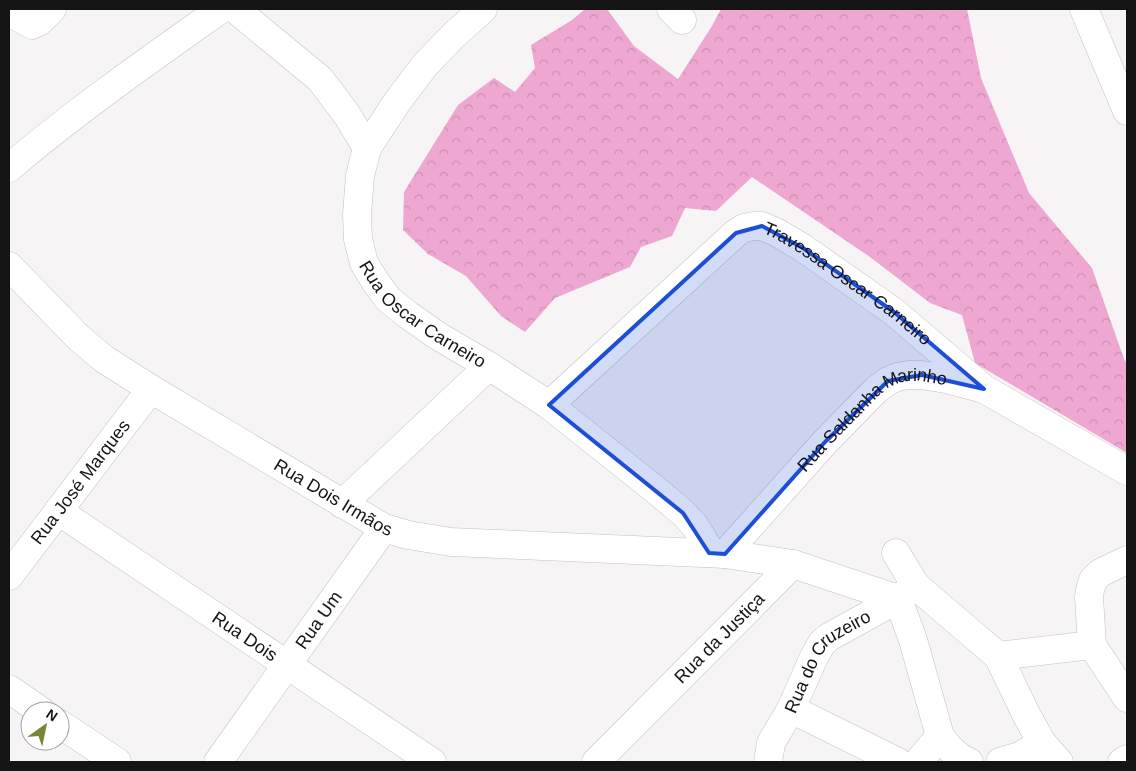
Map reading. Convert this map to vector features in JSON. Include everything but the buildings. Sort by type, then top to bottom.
[{"type":"street","points":[[9,12],[32,25],[40,21],[52,9]]},
{"type":"street","points":[[9,168],[36,145],[221,9]]},
{"type":"street","points":[[235,9],[320,80],[347,115],[367,148]]},
{"type":"street","name":"Rua Oscar Carneiro","points":[[483,9],[425,65],[397,102],[367,148],[360,176],[356,214],[358,239],[364,262],[375,282],[388,299],[438,336],[550,404],[683,513],[706,544],[717,554]]},
{"type":"street","points":[[1084,9],[1127,111]]},
{"type":"street","name":"Travessa Oscar Carneiro","points":[[550,404],[736,234],[744,228],[754,226],[762,226],[776,232],[803,248],[887,306],[984,389]]},
{"type":"street","name":"Rua Dois Irmãos","points":[[9,266],[79,338],[104,359],[384,528],[408,535],[451,542],[717,554]]},
{"type":"street","points":[[342,504],[489,366]]},
{"type":"street","name":"Rua Saldanha Marinho","points":[[717,554],[876,390],[888,381],[908,374],[946,379],[984,389],[1127,471]]},
{"type":"street","name":"Rua José Marques","points":[[9,576],[151,389]]},
{"type":"street","name":"Rua Dois","points":[[58,511],[432,762]]},
{"type":"street","name":"Rua Um","points":[[218,762],[384,528]]},
{"type":"street","points":[[896,553],[907,593],[913,640],[940,736],[950,749],[969,762]]},
{"type":"street","points":[[717,554],[793,564],[907,593],[998,656],[1026,714],[1050,752],[1020,756],[1000,762]]},
{"type":"street","points":[[1127,560],[1100,573],[1093,580],[1089,597],[1092,645],[1127,698]]},
{"type":"street","name":"Rua da Justiça","points":[[596,762],[793,564]]},
{"type":"street","name":"Rua do Cruzeiro","points":[[768,762],[771,743],[791,709],[822,643],[829,637],[907,593]]},
{"type":"street","points":[[998,656],[1092,645]]},
{"type":"street","points":[[9,689],[26,701]]},
{"type":"street","points":[[791,709],[898,762]]},
{"type":"street","points":[[70,731],[117,762]]},
{"type":"street","points":[[918,762],[940,736]]},
{"type":"street","points":[[1122,762],[1127,759]]},
{"type":"highlighted area","points":[[762,226],[803,248],[894,312],[984,389],[922,375],[888,381],[825,442],[725,554],[709,553],[683,513],[549,405],[736,233]]},
{"type":"green space","points":[[585,9],[607,9],[634,46],[678,79],[721,9],[967,9],[981,78],[1029,193],[1092,268],[1127,364],[1127,453],[975,363],[962,315],[930,303],[870,257],[752,177],[716,211],[685,208],[672,236],[641,247],[630,267],[555,298],[525,332],[501,316],[466,276],[428,254],[403,230],[404,192],[458,105],[494,78],[515,92],[535,68],[531,45],[572,20]]}]
